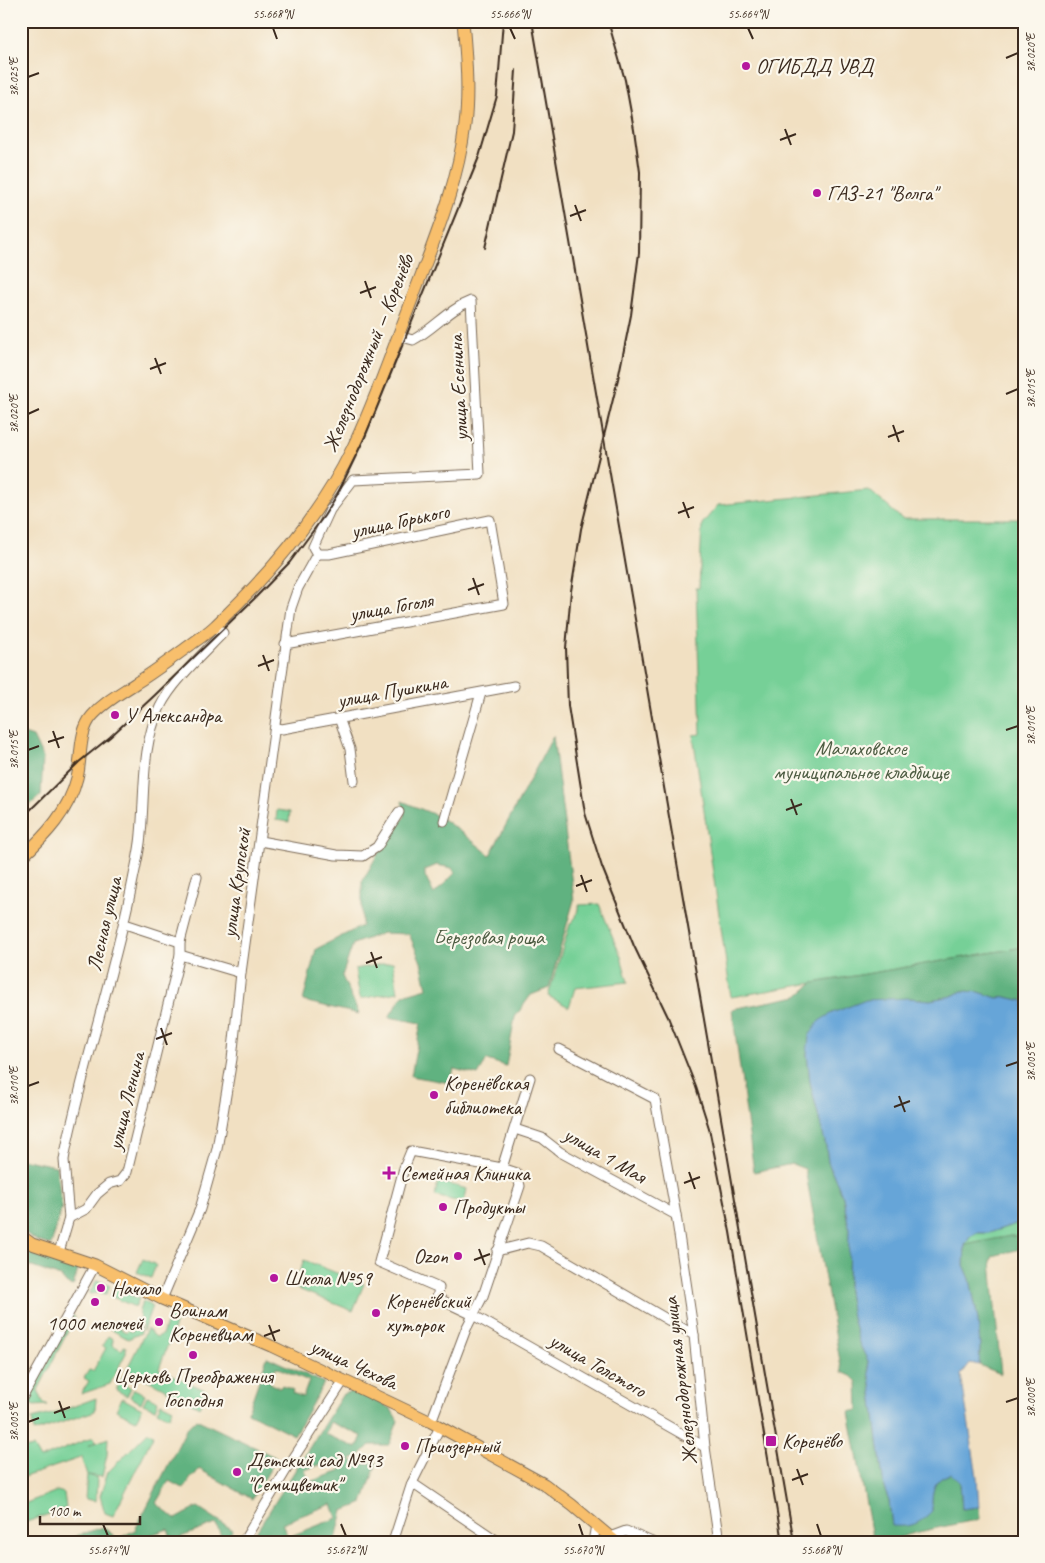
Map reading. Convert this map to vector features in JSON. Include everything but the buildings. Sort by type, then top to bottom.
[{"type":"main road","name":"Железнодорожный — Коренёво","points":[[21,858],[38,843],[60,818],[74,790],[78,775],[81,744],[91,717],[110,701],[155,671],[215,626],[276,562],[311,518],[353,447],[398,336],[442,218],[456,172],[465,124],[466,61],[463,21]]},
{"type":"main road","name":"улица Чехова","points":[[21,1236],[27,1243],[95,1265],[162,1299],[344,1380],[436,1424],[544,1484],[613,1539]]},
{"type":"street","name":"улица Есенина","points":[[398,336],[413,340],[425,334],[460,305],[471,301],[480,474]]},
{"type":"street","name":"улица Горького","points":[[353,480],[480,474]]},
{"type":"street","name":"улица Крупской","points":[[162,1299],[200,1209],[217,1149],[232,1059],[241,973],[291,608],[298,588],[317,554],[313,547],[330,510],[353,480]]},
{"type":"street","name":"улица Горького","points":[[317,554],[329,554],[490,520],[504,604]]},
{"type":"street","name":"улица Гоголя","points":[[285,644],[504,604]]},
{"type":"street","name":"Лесная улица","points":[[59,1252],[69,1218],[65,1154],[76,1100],[125,924],[141,836],[145,767],[150,735],[159,708],[167,694],[223,633],[215,626]]},
{"type":"street","name":"улица Пушкина","points":[[276,728],[282,729],[514,686]]},
{"type":"street","points":[[444,821],[480,692]]},
{"type":"street","points":[[340,718],[350,749],[354,781]]},
{"type":"street","points":[[260,840],[336,855],[364,856],[377,847],[399,812]]},
{"type":"street","name":"улица Ленина","points":[[69,1218],[86,1210],[98,1194],[109,1184],[120,1181],[127,1172],[180,955],[180,942],[197,877]]},
{"type":"street","points":[[125,924],[180,942]]},
{"type":"street","points":[[180,955],[241,973]]},
{"type":"street","name":"Железнодорожная улица","points":[[559,1048],[654,1099],[676,1215],[694,1335],[705,1447],[719,1542]]},
{"type":"street","points":[[394,1542],[412,1483],[436,1424],[473,1314],[483,1296],[520,1186],[517,1173],[502,1168],[530,1078]]},
{"type":"street","name":"улица 1 Мая","points":[[515,1129],[542,1138],[560,1152],[676,1215]]},
{"type":"street","name":"улица Толстого","points":[[502,1168],[411,1151],[404,1168],[379,1262],[439,1288],[436,1298],[473,1314],[705,1447]]},
{"type":"street","points":[[497,1251],[528,1243],[541,1246],[694,1335]]},
{"type":"street","points":[[21,1400],[95,1265]]},
{"type":"street","points":[[243,1542],[291,1462],[344,1380]]},
{"type":"street","points":[[412,1483],[498,1542]]},
{"type":"street","points":[[593,1542],[596,1525]]},
{"type":"street","points":[[613,1539],[626,1530],[652,1542]]},
{"type":"green space","name":"Малаховское муниципальное кладбище","points":[[869,490],[902,519],[1024,519],[1024,947],[731,997],[693,735],[701,734],[696,588],[699,588],[702,524],[718,505]]},
{"type":"green space","points":[[21,733],[33,737],[43,758],[41,795],[21,813]]},
{"type":"green space","name":"Березовая роща","points":[[553,736],[574,900],[549,988],[531,995],[515,1017],[506,1066],[487,1060],[478,1075],[454,1069],[450,1083],[411,1076],[421,1023],[389,1017],[403,995],[427,988],[421,962],[409,934],[383,933],[353,944],[342,976],[359,1014],[303,1001],[316,949],[362,926],[362,882],[376,857],[405,816],[402,801],[440,817],[490,855]],"holes":[[[437,865],[452,868],[455,873],[434,894],[425,876],[425,870]]]},
{"type":"green space","points":[[277,810],[290,812],[289,822],[276,820]]},
{"type":"green space","points":[[599,904],[621,957],[628,982],[575,988],[569,1007],[548,996],[570,924],[576,917],[579,905]]},
{"type":"green space","points":[[1024,947],[1024,1001],[1006,997],[997,998],[979,992],[962,991],[952,996],[930,1000],[909,998],[807,1054],[810,1082],[826,1146],[828,1162],[843,1197],[849,1229],[848,1291],[859,1343],[868,1361],[884,1488],[889,1501],[892,1525],[932,1511],[933,1493],[936,1483],[944,1476],[951,1474],[960,1482],[962,1509],[979,1507],[980,1519],[918,1532],[890,1542],[873,1542],[849,1412],[858,1410],[857,1382],[851,1376],[842,1372],[805,1169],[792,1164],[754,1172],[732,1009],[798,996],[813,983]]},
{"type":"green space","points":[[393,962],[398,992],[360,999],[355,969]]},
{"type":"green space","points":[[21,1159],[56,1166],[62,1207],[51,1245],[37,1241],[21,1230]]},
{"type":"green space","points":[[438,1181],[467,1189],[464,1203],[435,1196]]},
{"type":"green space","points":[[1024,1221],[1024,1248],[965,1245],[970,1237],[976,1233],[989,1233]]},
{"type":"green space","points":[[1010,1236],[1024,1236],[1024,1248],[993,1256],[991,1261],[1001,1374],[979,1365],[978,1320],[970,1279],[964,1265],[965,1245]]},
{"type":"green space","points":[[25,1250],[79,1266],[73,1286],[67,1284],[61,1277],[21,1263]]},
{"type":"green space","points":[[143,1259],[156,1265],[151,1278],[137,1272]]},
{"type":"green space","points":[[304,1260],[364,1284],[353,1311],[293,1287]]},
{"type":"green space","points":[[97,1280],[110,1286],[106,1294],[89,1294]]},
{"type":"green space","points":[[114,1287],[139,1299],[135,1307],[110,1296]]},
{"type":"green space","points":[[143,1301],[152,1306],[143,1331],[139,1310]]},
{"type":"green space","points":[[72,1315],[75,1317],[38,1390],[43,1402],[48,1405],[34,1406],[27,1402]]},
{"type":"green space","points":[[169,1316],[177,1319],[159,1369],[207,1391],[199,1407],[131,1371],[125,1384],[131,1388],[127,1396],[116,1390],[147,1329],[156,1337],[162,1335]]},
{"type":"green space","points":[[138,1320],[141,1333],[128,1339],[110,1329],[111,1324],[126,1332],[128,1330],[132,1332]]},
{"type":"green space","points":[[108,1336],[113,1339],[112,1345],[122,1350],[124,1346],[126,1347],[126,1353],[110,1384],[81,1394],[89,1381],[84,1378],[89,1370],[93,1371],[106,1348],[102,1346]]},
{"type":"green space","points":[[267,1357],[324,1383],[294,1435],[248,1412]],"holes":[[[276,1367],[309,1381],[303,1397],[292,1393],[293,1390],[282,1385],[280,1388],[270,1383]]]},
{"type":"green space","points":[[134,1389],[145,1394],[141,1403],[130,1397]]},
{"type":"green space","points":[[361,1390],[391,1409],[398,1421],[389,1445],[370,1445],[360,1455],[351,1459],[358,1465],[377,1462],[363,1503],[343,1511],[335,1542],[250,1542],[343,1394]],"holes":[[[330,1422],[362,1436],[357,1448],[325,1434]],[[337,1459],[341,1471],[309,1482],[305,1470]],[[332,1504],[337,1518],[288,1537],[282,1523]]]},
{"type":"green space","points":[[147,1396],[158,1401],[155,1409],[143,1404]]},
{"type":"green space","points":[[96,1398],[95,1411],[34,1432],[32,1419],[56,1413]]},
{"type":"green space","points":[[122,1398],[142,1409],[136,1420],[116,1410]]},
{"type":"green space","points":[[161,1403],[173,1409],[169,1417],[157,1411]]},
{"type":"green space","name":"Детский сад №93 \"Семицветик\"","points":[[196,1419],[277,1458],[252,1499],[199,1469],[184,1489],[169,1481],[156,1503],[176,1519],[198,1507],[233,1530],[223,1542],[206,1542],[221,1536],[216,1524],[181,1537],[182,1542],[168,1542],[172,1540],[168,1529],[130,1542],[58,1542],[103,1527],[118,1539],[135,1530],[187,1428]]},
{"type":"green space","points":[[148,1432],[154,1434],[113,1516],[105,1513],[100,1496],[108,1472]]},
{"type":"green space","points":[[93,1437],[97,1441],[88,1446],[108,1438],[107,1455],[102,1477],[88,1475],[97,1478],[96,1501],[85,1499],[87,1475],[82,1460],[83,1457],[21,1478],[21,1451],[23,1449],[33,1447],[40,1459]]},
{"type":"green space","points":[[57,1491],[64,1493],[66,1508],[21,1524],[21,1505]]},
{"type":"water","points":[[962,991],[979,992],[997,998],[1006,997],[1024,1001],[1024,1221],[989,1233],[976,1233],[970,1237],[965,1245],[964,1265],[970,1279],[978,1320],[980,1347],[979,1365],[970,1363],[961,1375],[977,1477],[979,1507],[962,1509],[960,1482],[951,1474],[944,1476],[936,1483],[933,1493],[932,1511],[927,1516],[914,1524],[892,1526],[889,1501],[884,1488],[868,1361],[859,1343],[848,1291],[849,1228],[843,1197],[828,1162],[826,1146],[810,1082],[807,1054],[809,1036],[819,1021],[832,1013],[866,1000],[909,998],[930,1000],[952,996]]},
{"type":"railway","points":[[21,819],[79,762],[110,737],[155,695],[254,599],[290,562],[337,495],[365,437],[479,157],[497,96],[503,21]]},
{"type":"railway","points":[[532,21],[794,1542]]},
{"type":"railway","points":[[608,21],[625,80],[640,172],[639,253],[631,315],[618,379],[581,529],[571,591],[566,648],[568,706],[585,813],[602,867],[634,946],[668,1017],[696,1087],[709,1128],[730,1232],[782,1542]]},
{"type":"railway","points":[[485,248],[512,131],[516,70]]},
{"type":"place","name":"ОГИБДД УВД","points":[[746,66]]},
{"type":"place","name":"ГАЗ-21 \"Волга\"","points":[[817,193]]},
{"type":"place","name":"У Александра","points":[[115,715]]},
{"type":"place","name":"Коренёвская библиотека","points":[[434,1095]]},
{"type":"place","name":"Семейная Клиника","points":[[389,1173]]},
{"type":"place","name":"Продукты","points":[[443,1207]]},
{"type":"place","name":"Ozon","points":[[458,1256]]},
{"type":"place","name":"Школа №59","points":[[274,1278]]},
{"type":"place","name":"Начало","points":[[101,1288]]},
{"type":"place","name":"1000 мелочей","points":[[95,1302]]},
{"type":"place","name":"Коренёвский хуторок","points":[[376,1313]]},
{"type":"place","name":"Воинам Кореневцам","points":[[159,1322]]},
{"type":"place","name":"Церковь Преображения Господня","points":[[193,1355]]},
{"type":"place","name":"Коренёво","points":[[771,1441]]},
{"type":"place","name":"Приозерный","points":[[405,1446]]},
{"type":"place","name":"Детский сад №93 \"Семицветик\"","points":[[237,1472]]}]
